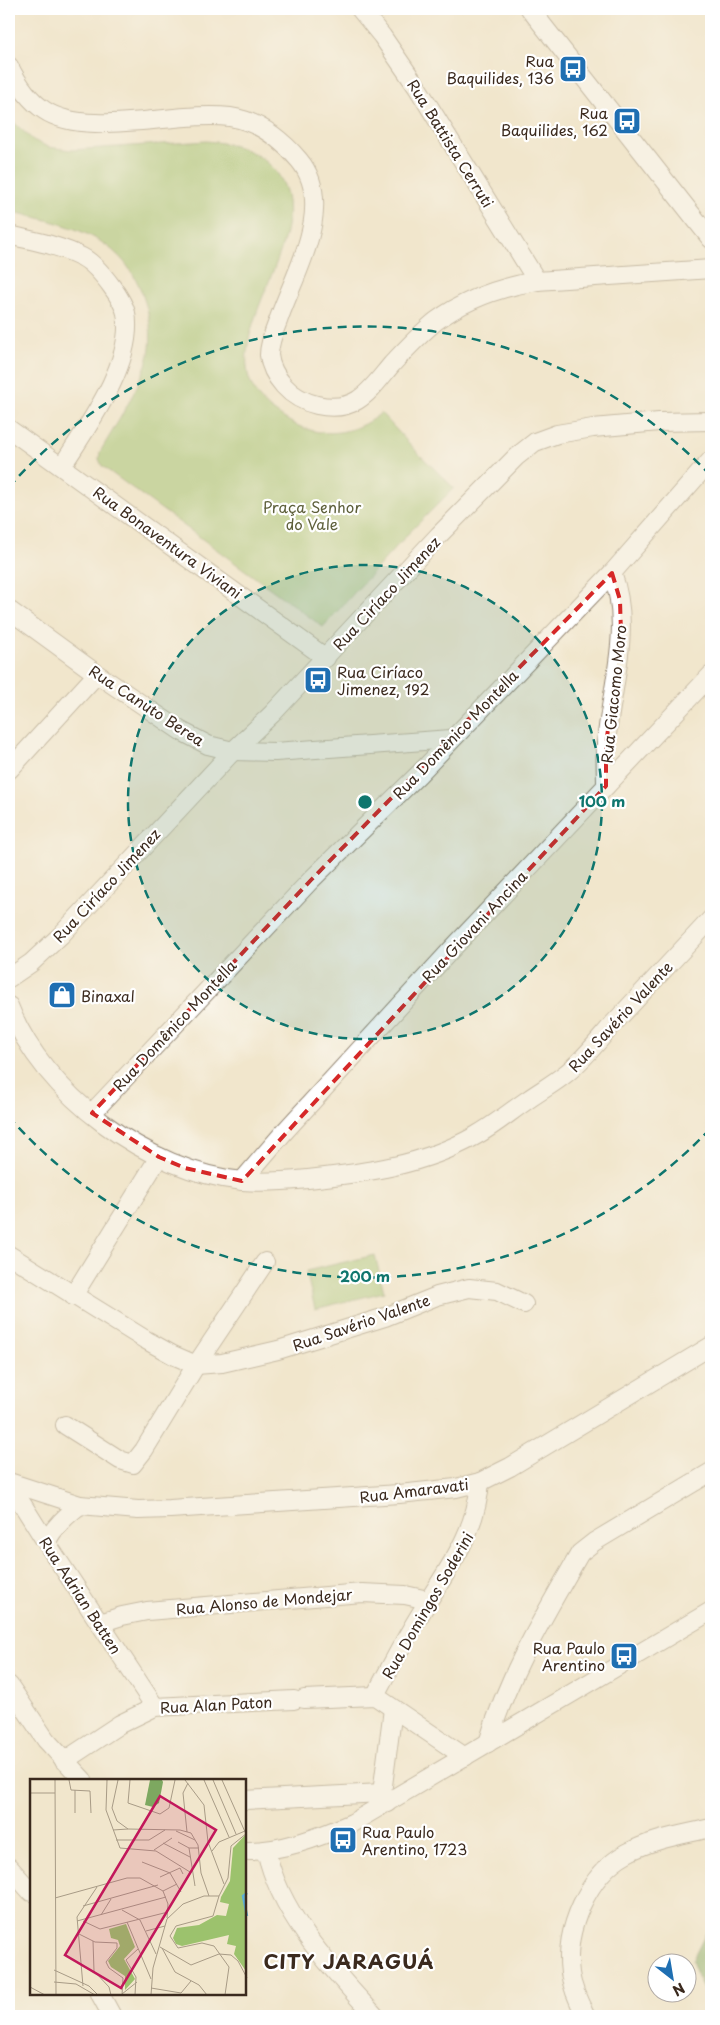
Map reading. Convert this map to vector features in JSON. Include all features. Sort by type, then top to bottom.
[{"type":"street","name":"Rua Battista Cerruti","points":[[360,9],[382,36],[417,87],[537,281]]},
{"type":"street","points":[[530,9],[711,239]]},
{"type":"street","points":[[9,66],[25,92],[44,110],[63,119],[87,123],[202,116],[230,117],[253,123],[270,132],[301,162],[310,181],[316,207],[311,234],[274,333],[269,354],[273,369],[281,382],[292,394],[304,401],[332,407],[355,403],[372,388],[411,343],[436,322],[461,305],[483,294],[537,281],[711,269]]},
{"type":"street","points":[[9,235],[53,246],[83,258],[103,274],[118,296],[126,313],[126,341],[119,367],[89,424],[62,466]]},
{"type":"street","name":"Rua Ciríaco Jimenez","points":[[9,978],[31,963],[61,935],[233,751],[326,658],[439,535],[516,457],[535,442],[557,434],[593,428],[659,422],[711,422]]},
{"type":"street","name":"Rua Bonaventura Viviani","points":[[9,429],[326,658]]},
{"type":"street","name":"Rua Domênico Montella","points":[[92,1113],[311,880],[419,774],[612,573],[711,460]]},
{"type":"street","name":"Rua Giacomo Moro","points":[[606,786],[606,744],[621,634],[620,600],[612,573]]},
{"type":"street","name":"Rua Canuto Berea","points":[[9,610],[97,674],[181,731],[208,745],[233,751],[275,752],[452,739]]},
{"type":"street","points":[[9,770],[97,674]]},
{"type":"street","name":"Rua Giovani Ancina","points":[[242,1181],[438,964],[711,675]]},
{"type":"street","name":"Rua Savério Valente","points":[[9,1006],[25,1040],[36,1057],[54,1078],[115,1131],[159,1157],[185,1168],[242,1181],[300,1179],[363,1173],[421,1160],[475,1137],[568,1072],[711,919]]},
{"type":"street","points":[[73,1296],[159,1157]]},
{"type":"street","name":"Rua Savério Valente","points":[[9,1255],[146,1340],[196,1365],[222,1363],[278,1350],[385,1317],[438,1296],[463,1290],[483,1288],[497,1291],[524,1304]]},
{"type":"street","points":[[64,1425],[127,1463],[133,1464],[144,1450],[196,1365],[265,1262]]},
{"type":"street","name":"Rua Amaravati","points":[[9,1482],[80,1504],[138,1510],[399,1494],[456,1488],[480,1482],[563,1436],[711,1346]]},
{"type":"street","points":[[488,1744],[498,1711],[514,1676],[580,1553],[594,1542],[711,1472]]},
{"type":"street","name":"Rua Adrian Batten","points":[[9,1482],[46,1542],[155,1707]]},
{"type":"street","name":"Rua Domingos Soderini","points":[[375,1696],[428,1600],[463,1544],[478,1504],[480,1482]]},
{"type":"street","points":[[46,1542],[60,1522],[80,1504]]},
{"type":"street","name":"Rua Alonso de Mondejar","points":[[100,1623],[146,1611],[329,1596],[390,1594],[428,1600]]},
{"type":"street","points":[[246,1851],[266,1850],[328,1834],[352,1823],[384,1798],[488,1744],[711,1611]]},
{"type":"street","points":[[9,1685],[64,1762],[82,1779]]},
{"type":"street","points":[[375,1696],[465,1757]]},
{"type":"street","name":"Rua Alan Paton","points":[[64,1762],[120,1724],[155,1707],[375,1696]]},
{"type":"street","points":[[384,1798],[393,1709]]},
{"type":"street","points":[[246,1800],[384,1798]]},
{"type":"street","points":[[586,2016],[579,2002],[570,1972],[570,1948],[574,1928],[590,1889],[611,1864],[625,1854],[664,1839],[711,1828]]},
{"type":"street","points":[[266,1850],[276,1883],[298,1922],[346,1983],[376,2016]]},
{"type":"street","points":[[9,1867],[30,1891]]},
{"type":"street","points":[[101,1995],[112,2016]]},
{"type":"highlighted area","points":[[612,573],[620,600],[621,634],[606,744],[606,786],[242,1181],[185,1168],[159,1157],[92,1113],[311,880]]},
{"type":"green space","name":"Praça Senhor do Vale","points":[[9,118],[33,140],[48,147],[71,150],[206,141],[234,146],[252,152],[274,169],[287,196],[287,226],[278,258],[253,324],[247,355],[251,384],[275,412],[297,425],[317,432],[346,431],[364,424],[381,413],[454,488],[407,535],[323,627],[102,466],[99,459],[100,452],[132,397],[147,362],[151,339],[147,309],[136,279],[124,261],[109,247],[73,228],[9,211]]},
{"type":"green space","points":[[375,1255],[384,1292],[315,1309],[306,1271]]},
{"type":"green space","points":[[711,1923],[711,2011],[698,1977],[696,1952]]},
{"type":"place","name":"Rua Baquilides, 136","points":[[573,69]]},
{"type":"place","name":"Rua Baquilides, 162","points":[[627,121]]},
{"type":"place","name":"Rua Ciríaco Jimenez, 192","points":[[318,680]]},
{"type":"place","name":"Binaxal","points":[[62,995]]},
{"type":"place","name":"Rua Paulo Arentino","points":[[624,1656]]},
{"type":"place","name":"Rua Paulo Arentino, 1723","points":[[343,1840]]},
{"type":"district","name":"CITY JARAGUÁ","points":[[349,1961]]}]
